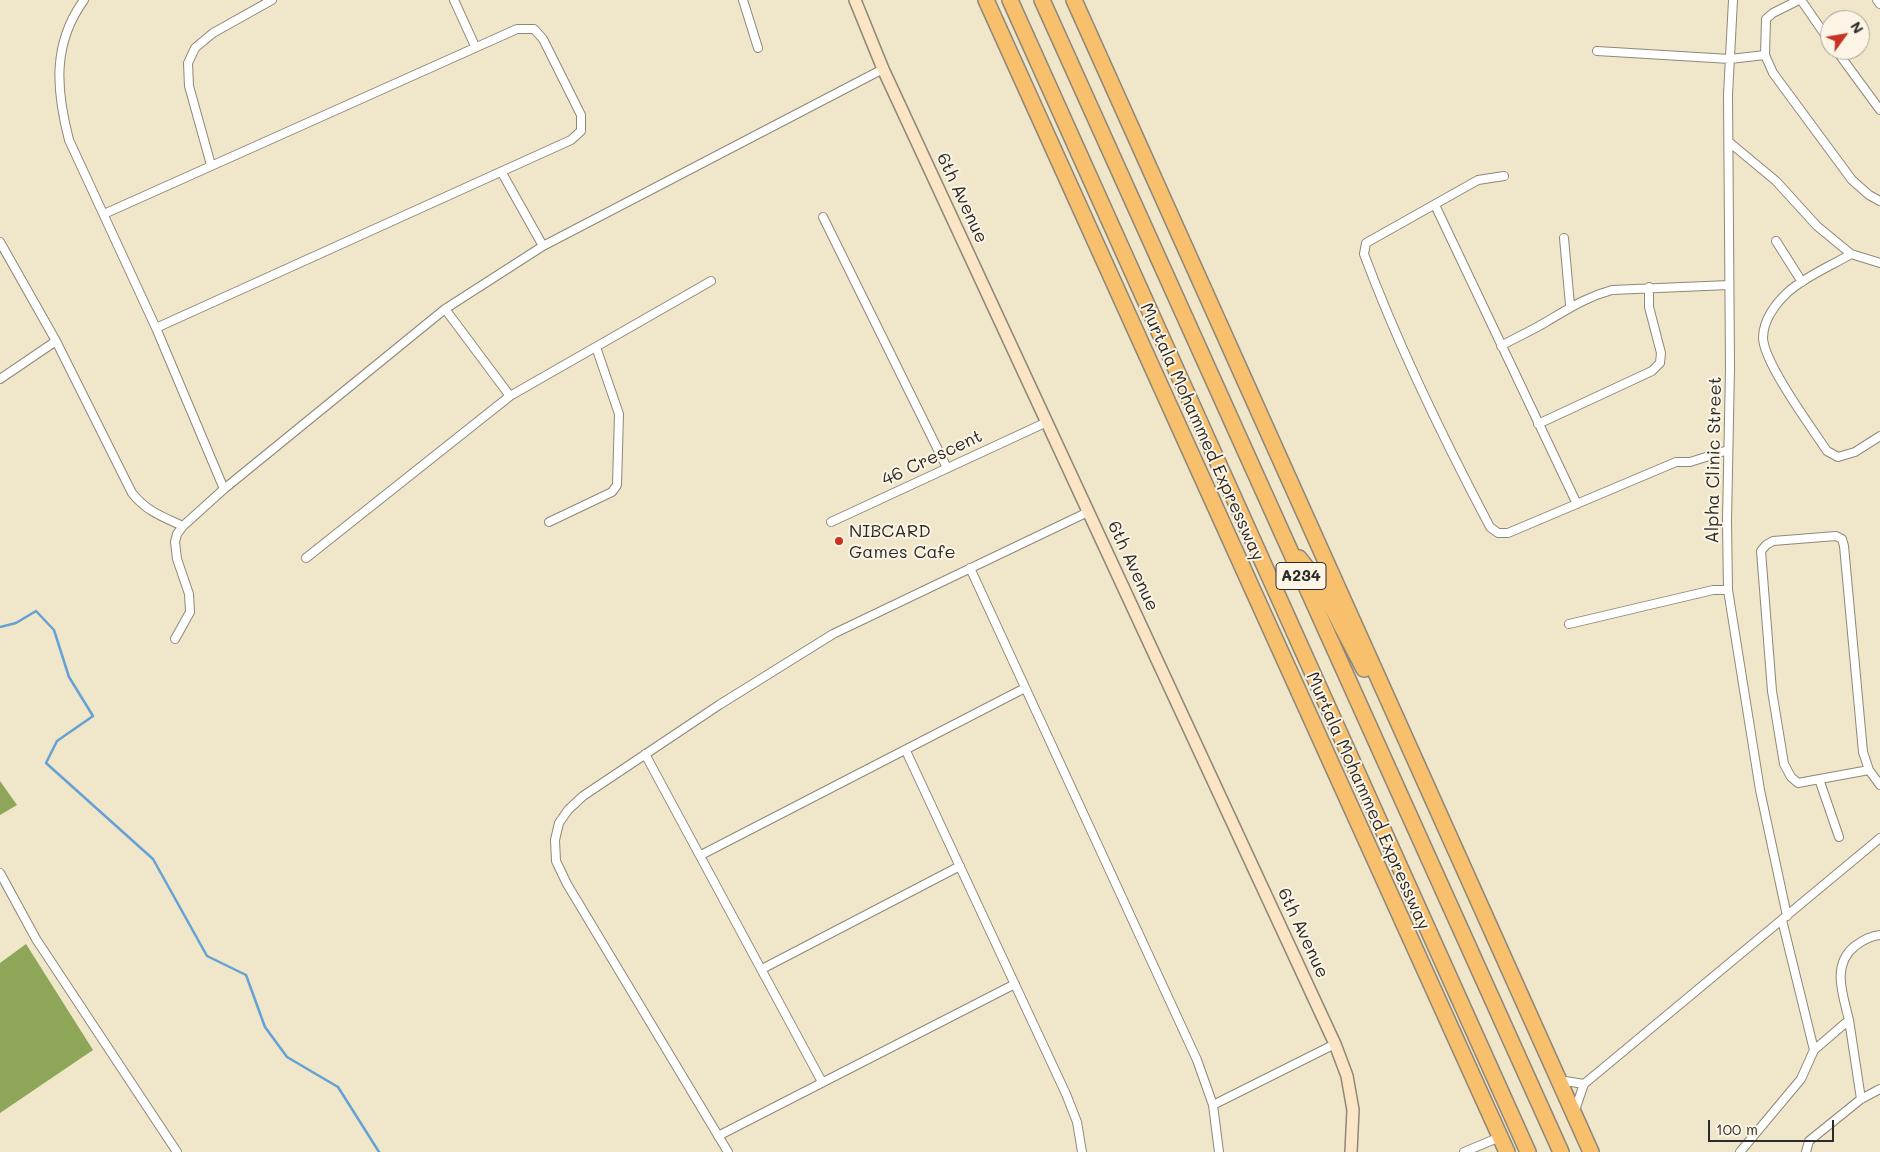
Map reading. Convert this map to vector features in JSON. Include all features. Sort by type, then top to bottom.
[{"type":"highway","name":"Murtala Mohammed Expressway","points":[[986,0],[1507,1152]]},
{"type":"highway","name":"Murtala Mohammed Expressway","points":[[1010,0],[1528,1152]]},
{"type":"highway","name":"Murtala Mohammed Expressway","points":[[1042,0],[1561,1152]]},
{"type":"highway","points":[[1074,0],[1591,1152]]},
{"type":"highway","points":[[1285,540],[1321,586],[1367,674],[1401,727]]},
{"type":"highway","points":[[1279,597],[1296,686]]},
{"type":"street","points":[[84,0],[74,14],[62,42],[58,80],[62,111],[69,140],[156,328],[224,489]]},
{"type":"street","points":[[211,165],[189,86],[188,63],[195,48],[213,33],[272,0]]},
{"type":"street","points":[[454,0],[475,46]]},
{"type":"street","points":[[743,0],[758,48]]},
{"type":"street","name":"6th Avenue","points":[[855,0],[882,69],[1335,1044],[1347,1076],[1353,1110],[1351,1152]]},
{"type":"street","name":"Alpha Clinic Street","points":[[1733,0],[1729,142],[1728,590],[1760,790],[1784,918],[1814,1050]]},
{"type":"street","points":[[1820,28],[1800,0],[1773,13],[1766,19],[1765,55],[1773,73],[1852,180],[1869,195],[1880,201]]},
{"type":"street","points":[[1877,0],[1880,4]]},
{"type":"street","points":[[104,214],[475,46],[517,29],[534,29],[544,39],[581,115],[580,131],[571,140],[156,328]]},
{"type":"street","points":[[1597,51],[1730,59],[1765,55]]},
{"type":"street","points":[[1843,60],[1880,110]]},
{"type":"street","points":[[175,639],[190,612],[189,594],[177,559],[175,542],[183,526],[224,489],[445,309],[543,246],[882,69]]},
{"type":"street","points":[[1729,142],[1776,181],[1817,226],[1851,254],[1880,262]]},
{"type":"street","points":[[502,172],[543,246]]},
{"type":"street","points":[[1504,176],[1478,180],[1366,242],[1364,254],[1391,326],[1409,366],[1490,527],[1498,533],[1508,533],[1527,527],[1676,462],[1690,462],[1728,450]]},
{"type":"street","points":[[1435,205],[1500,346],[1577,504]]},
{"type":"street","points":[[823,217],[947,468]]},
{"type":"street","points":[[1564,238],[1570,305]]},
{"type":"street","points":[[1776,241],[1802,282]]},
{"type":"street","points":[[0,242],[56,341],[132,493],[142,506],[151,512],[183,526]]},
{"type":"street","points":[[1851,254],[1789,291],[1776,305],[1766,323],[1763,339],[1770,362],[1827,451],[1838,457],[1855,452],[1880,436]]},
{"type":"street","points":[[306,558],[510,396],[711,280]]},
{"type":"street","points":[[1500,346],[1546,322],[1570,305],[1593,295],[1612,290],[1648,287],[1729,285]]},
{"type":"street","points":[[1538,424],[1652,371],[1660,363],[1661,353],[1649,307],[1648,287]]},
{"type":"street","points":[[445,309],[510,396]]},
{"type":"street","points":[[0,379],[56,341]]},
{"type":"street","points":[[549,522],[612,492],[616,485],[618,414],[596,347]]},
{"type":"street","name":"46 Crescent","points":[[831,522],[1047,422]]},
{"type":"street","points":[[728,1152],[652,1022],[575,898],[556,861],[555,840],[559,823],[568,810],[583,796],[645,754],[833,634],[1088,512]]},
{"type":"street","points":[[1869,770],[1798,783],[1791,777],[1784,764],[1772,691],[1761,551],[1773,541],[1836,536],[1842,540],[1863,752],[1869,770],[1880,785]]},
{"type":"street","points":[[970,568],[1196,1060],[1213,1105],[1219,1152]]},
{"type":"street","points":[[1569,624],[1713,590],[1728,590]]},
{"type":"street","points":[[701,855],[1026,688]]},
{"type":"street","points":[[906,751],[1066,1094],[1076,1122],[1082,1152]]},
{"type":"street","points":[[645,754],[822,1082]]},
{"type":"street","points":[[1819,779],[1840,838]]},
{"type":"street","points":[[1574,1114],[1584,1084],[1880,838]]},
{"type":"street","points":[[762,969],[960,866]]},
{"type":"street","points":[[0,873],[36,939],[177,1152]]},
{"type":"street","points":[[1861,1099],[1849,1020],[1840,977],[1842,964],[1848,952],[1860,942],[1872,936],[1880,936]]},
{"type":"street","points":[[718,1136],[1015,984]]},
{"type":"street","points":[[1740,1152],[1802,1079],[1814,1050],[1849,1020]]},
{"type":"street","points":[[1213,1105],[1335,1044]]},
{"type":"street","points":[[1559,1080],[1584,1084]]},
{"type":"street","points":[[1806,1152],[1809,1141],[1861,1099],[1880,1089]]},
{"type":"street","points":[[1464,1152],[1500,1137]]},
{"type":"green space","points":[[0,781],[17,805],[0,815]]},
{"type":"green space","points":[[26,944],[93,1050],[0,1113],[0,963]]},
{"type":"waterway","points":[[0,627],[16,623],[36,611],[54,630],[69,677],[93,716],[57,741],[46,763],[153,859],[207,956],[246,975],[265,1027],[287,1057],[338,1087],[379,1152]]},
{"type":"place","name":"NIBCARD Games Cafe","points":[[839,541]]}]
